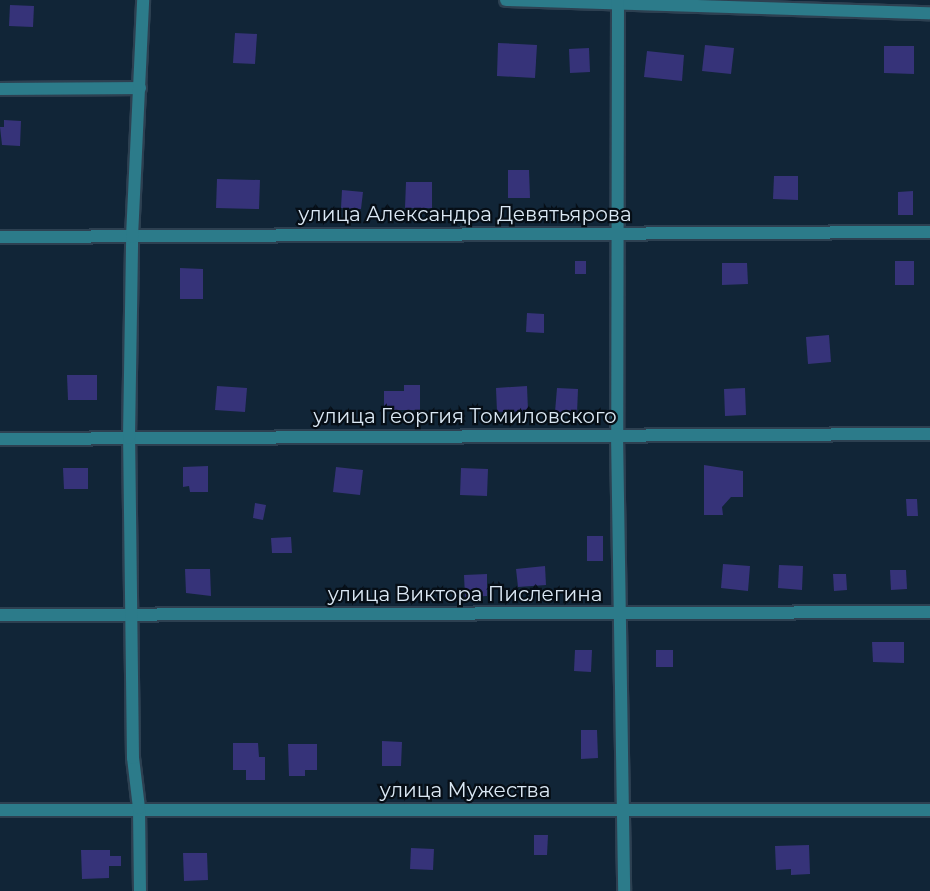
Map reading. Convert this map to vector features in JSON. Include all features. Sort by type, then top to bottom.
[{"type":"street","points":[[140,891],[139,808],[133,758],[134,616],[129,438],[132,237],[143,0]]},
{"type":"street","points":[[506,0],[930,13]]},
{"type":"street","points":[[618,3],[616,232],[618,612],[624,891]]},
{"type":"street","points":[[0,89],[140,88]]},
{"type":"street","name":"улица Александра Девятьярова","points":[[0,237],[930,232]]},
{"type":"street","name":"улица Георгия Томиловского","points":[[0,439],[930,434]]},
{"type":"street","name":"улица Виктора Пислегина","points":[[0,615],[930,612]]},
{"type":"street","name":"улица Мужества","points":[[0,810],[139,808],[930,810]]},
{"type":"building","points":[[10,5],[34,6],[33,27],[9,26]]},
{"type":"building","points":[[235,33],[257,34],[255,64],[233,63]]},
{"type":"building","points":[[498,43],[537,45],[535,78],[497,76]]},
{"type":"building","points":[[705,45],[734,48],[731,74],[702,71]]},
{"type":"building","points":[[884,46],[914,46],[914,74],[884,73]]},
{"type":"building","points":[[589,48],[590,72],[570,73],[569,49]]},
{"type":"building","points":[[647,51],[684,55],[682,81],[644,77]]},
{"type":"building","points":[[4,120],[21,121],[20,146],[2,145],[0,127],[4,127]]},
{"type":"building","points":[[508,170],[529,170],[530,198],[508,198]]},
{"type":"building","points":[[774,176],[798,176],[798,200],[773,199]]},
{"type":"building","points":[[217,179],[260,180],[259,209],[216,208]]},
{"type":"building","points":[[406,182],[432,182],[432,208],[405,208]]},
{"type":"building","points":[[342,190],[363,192],[361,209],[341,208]]},
{"type":"building","points":[[913,191],[913,215],[898,215],[898,192]]},
{"type":"building","points":[[575,261],[586,261],[586,274],[575,274]]},
{"type":"building","points":[[895,261],[914,261],[914,285],[895,285]]},
{"type":"building","points":[[722,263],[747,263],[748,284],[722,285]]},
{"type":"building","points":[[180,268],[203,269],[203,299],[180,299]]},
{"type":"building","points":[[527,313],[544,314],[544,333],[526,332]]},
{"type":"building","points":[[829,335],[831,362],[808,364],[806,337]]},
{"type":"building","points":[[67,375],[97,375],[97,400],[68,400]]},
{"type":"building","points":[[404,385],[420,385],[420,410],[384,410],[384,391],[404,391]]},
{"type":"building","points":[[217,386],[247,388],[245,412],[215,410]]},
{"type":"building","points":[[527,386],[528,411],[497,412],[496,388]]},
{"type":"building","points":[[557,388],[578,389],[577,414],[555,412]]},
{"type":"building","points":[[745,388],[746,415],[725,416],[724,389]]},
{"type":"building","points":[[704,465],[743,471],[743,497],[731,497],[722,507],[723,515],[704,515]]},
{"type":"building","points":[[208,466],[208,492],[190,492],[189,486],[183,487],[183,467]]},
{"type":"building","points":[[336,467],[363,470],[360,495],[333,492]]},
{"type":"building","points":[[63,468],[88,468],[88,489],[64,489]]},
{"type":"building","points":[[461,468],[488,469],[487,496],[460,495]]},
{"type":"building","points":[[906,499],[917,499],[918,516],[907,516]]},
{"type":"building","points":[[255,503],[266,505],[263,520],[253,518]]},
{"type":"building","points":[[587,536],[603,536],[603,561],[587,561]]},
{"type":"building","points":[[291,537],[292,553],[272,553],[271,538]]},
{"type":"building","points":[[723,564],[750,566],[748,591],[721,588]]},
{"type":"building","points":[[779,565],[803,566],[802,590],[778,588]]},
{"type":"building","points":[[545,566],[546,585],[518,587],[516,569]]},
{"type":"building","points":[[185,569],[210,569],[211,596],[186,593]]},
{"type":"building","points":[[890,570],[906,570],[907,589],[891,590]]},
{"type":"building","points":[[487,574],[487,596],[465,597],[464,575]]},
{"type":"building","points":[[833,574],[846,574],[847,590],[834,591]]},
{"type":"building","points":[[872,642],[904,642],[904,663],[873,662]]},
{"type":"building","points":[[575,650],[592,650],[591,672],[574,671]]},
{"type":"building","points":[[656,650],[673,650],[673,667],[656,667]]},
{"type":"building","points":[[581,730],[597,730],[598,758],[581,759]]},
{"type":"building","points":[[382,741],[402,742],[401,766],[382,766]]},
{"type":"building","points":[[233,743],[258,743],[259,757],[265,757],[265,780],[246,780],[246,770],[233,770]]},
{"type":"building","points":[[288,744],[317,744],[317,770],[305,770],[305,776],[289,776]]},
{"type":"building","points":[[534,835],[548,835],[547,855],[534,855]]},
{"type":"building","points":[[809,845],[810,874],[791,875],[791,869],[776,870],[775,846]]},
{"type":"building","points":[[411,848],[434,849],[433,870],[410,869]]},
{"type":"building","points":[[81,850],[110,850],[110,856],[121,856],[121,866],[109,866],[109,878],[82,879]]},
{"type":"building","points":[[183,853],[207,853],[208,880],[184,881]]}]
